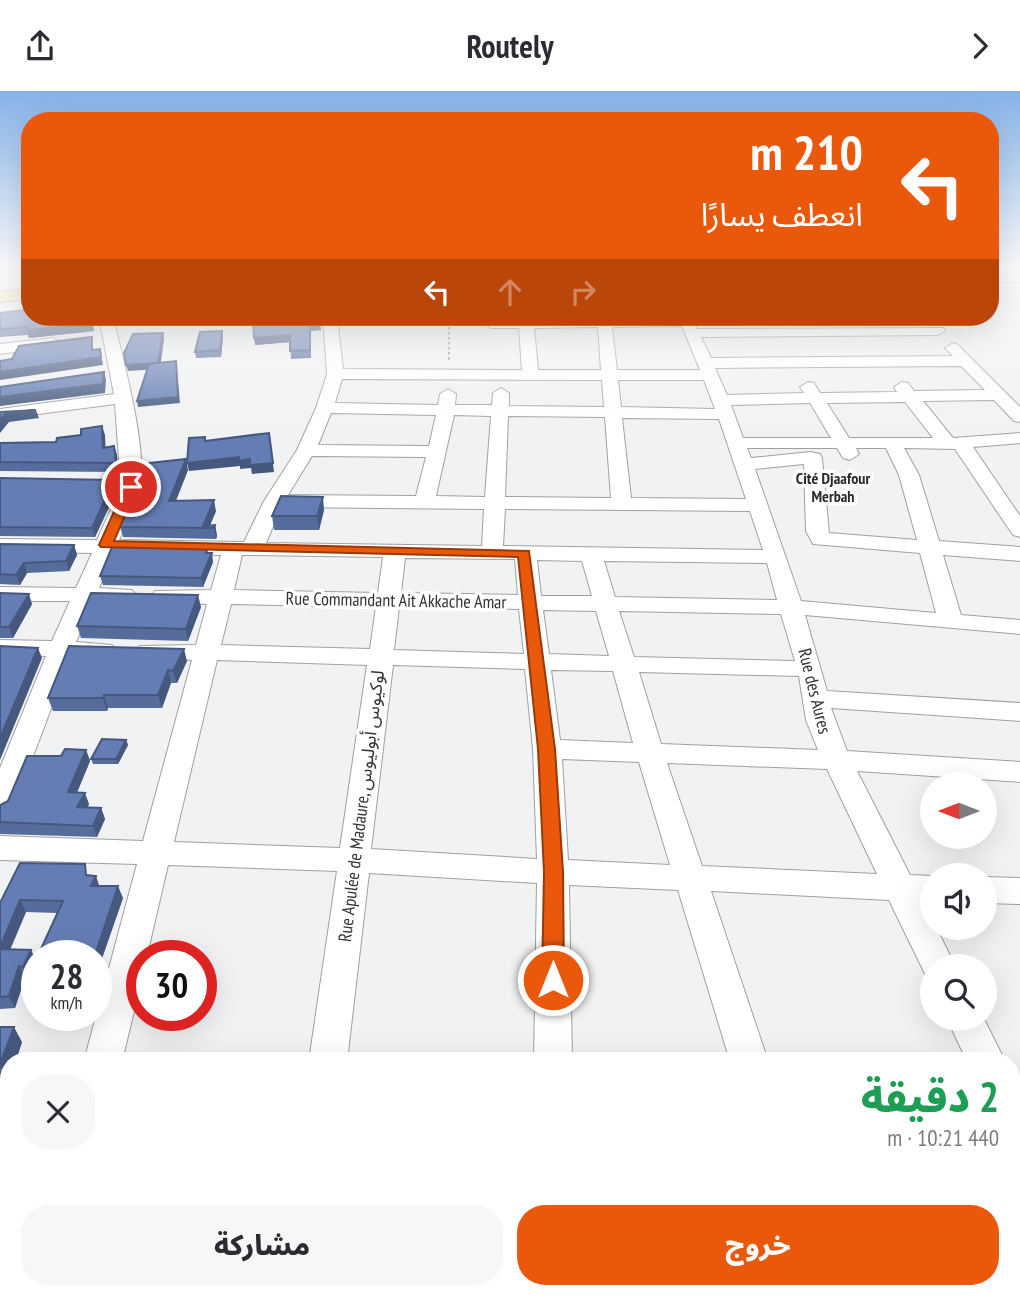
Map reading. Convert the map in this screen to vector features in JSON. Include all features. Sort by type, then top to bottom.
[{"type":"street","points":[[105,1052],[158,852],[220,597],[242,549],[306,450],[325,408],[335,374],[331,326]]},
{"type":"street","points":[[526,326],[530,373]]},
{"type":"street","points":[[606,326],[622,505]]},
{"type":"street","points":[[689,326],[740,454]]},
{"type":"street","points":[[707,326],[774,333],[938,331]]},
{"type":"street","points":[[770,326],[847,449]]},
{"type":"street","points":[[852,326],[952,443],[1020,531]]},
{"type":"street","points":[[933,326],[1020,417]]},
{"type":"street","points":[[0,804],[61,649],[128,497],[123,481],[131,463],[123,398],[111,372],[105,330]]},
{"type":"street","points":[[6,353],[73,341]]},
{"type":"street","points":[[335,374],[612,374],[791,362],[965,361]]},
{"type":"street","points":[[425,502],[446,410],[449,373]]},
{"type":"street","points":[[492,552],[502,373]]},
{"type":"street","points":[[325,408],[612,412],[816,399],[998,395]]},
{"type":"street","points":[[4,409],[123,398]]},
{"type":"street","points":[[740,454],[1020,439]]},
{"type":"street","points":[[895,447],[909,475],[951,622]]},
{"type":"street","points":[[740,454],[813,458],[847,449]]},
{"type":"street","points":[[306,450],[437,452]]},
{"type":"street","name":"Rue des Aures","points":[[740,454],[792,607],[824,730],[932,954]]},
{"type":"street","points":[[813,458],[817,531],[821,539],[1020,554]]},
{"type":"street","points":[[274,501],[758,505]]},
{"type":"street","points":[[0,545],[776,557]]},
{"type":"street","name":"Rue Apulée de Madaure, لوكيوس أبوليوس","points":[[329,1052],[395,551]]},
{"type":"street","points":[[524,554],[547,749],[554,872],[553,1052]]},
{"type":"street","points":[[591,555],[650,753],[746,1052]]},
{"type":"street","name":"Rue Commandant Ait Akkache Amar","points":[[0,594],[792,607]]},
{"type":"street","points":[[792,607],[1020,627]]},
{"type":"street","points":[[0,647],[810,669]]},
{"type":"street","points":[[816,699],[1020,712]]},
{"type":"street","points":[[547,749],[838,760],[1020,772]]},
{"type":"street","points":[[0,848],[354,860],[920,889]]},
{"type":"street","points":[[997,890],[1020,891]]},
{"type":"street","points":[[971,1031],[982,1052]]},
{"type":"path","points":[[449,326],[449,373]]},
{"type":"building","points":[[0,321],[21,321],[21,326],[70,326],[27,330],[28,327],[0,329]]},
{"type":"building","points":[[253,326],[310,326],[310,350],[290,351],[290,335],[254,338]]},
{"type":"building","points":[[222,331],[220,350],[195,352],[200,332]]},
{"type":"building","points":[[163,333],[158,363],[126,365],[124,353],[133,334]]},
{"type":"building","points":[[92,337],[92,350],[100,349],[101,357],[0,372],[0,361],[12,359],[19,346]]},
{"type":"building","points":[[176,361],[178,397],[137,401],[149,364]]},
{"type":"building","points":[[104,372],[103,384],[0,397],[0,387]]},
{"type":"building","points":[[36,410],[6,413],[0,420],[0,412]]},
{"type":"building","points":[[102,426],[103,448],[114,446],[116,463],[0,462],[0,443],[56,442],[57,438],[81,435],[81,429]]},
{"type":"building","points":[[269,433],[273,463],[250,465],[250,459],[239,461],[239,457],[187,463],[189,438],[205,437],[205,441]]},
{"type":"building","points":[[186,459],[169,501],[214,500],[203,526],[215,525],[214,528],[120,527],[141,478],[141,464]]},
{"type":"building","points":[[0,478],[114,480],[92,528],[0,527]]},
{"type":"building","points":[[281,496],[323,497],[317,516],[272,516]]},
{"type":"building","points":[[0,544],[74,545],[66,561],[24,563],[16,575],[0,574]]},
{"type":"building","points":[[112,547],[207,548],[206,553],[212,553],[201,578],[100,576]]},
{"type":"building","points":[[0,593],[29,594],[9,627],[0,627]]},
{"type":"building","points":[[91,593],[198,595],[186,629],[77,626]]},
{"type":"building","points":[[0,646],[38,648],[0,738]]},
{"type":"building","points":[[69,646],[184,649],[173,671],[168,670],[158,695],[48,698]]},
{"type":"building","points":[[102,739],[126,740],[116,759],[91,759]]},
{"type":"building","points":[[65,749],[86,750],[68,792],[85,793],[77,807],[101,808],[93,826],[0,822],[0,805],[8,801],[27,756],[61,756]]},
{"type":"building","points":[[20,863],[85,864],[86,875],[96,876],[91,886],[118,886],[100,940],[45,940],[63,901],[20,900],[0,947],[0,903]]},
{"type":"building","points":[[0,949],[21,950],[21,966],[9,996],[0,997]]},
{"type":"building","points":[[0,1027],[14,1027],[5,1052],[0,1052]]},
{"type":"district","name":"Cité Djaafour Merbah","points":[[833,487]]},
{"type":"route","points":[[131,487],[106,545],[524,554],[547,749],[554,872],[553,980]]}]
